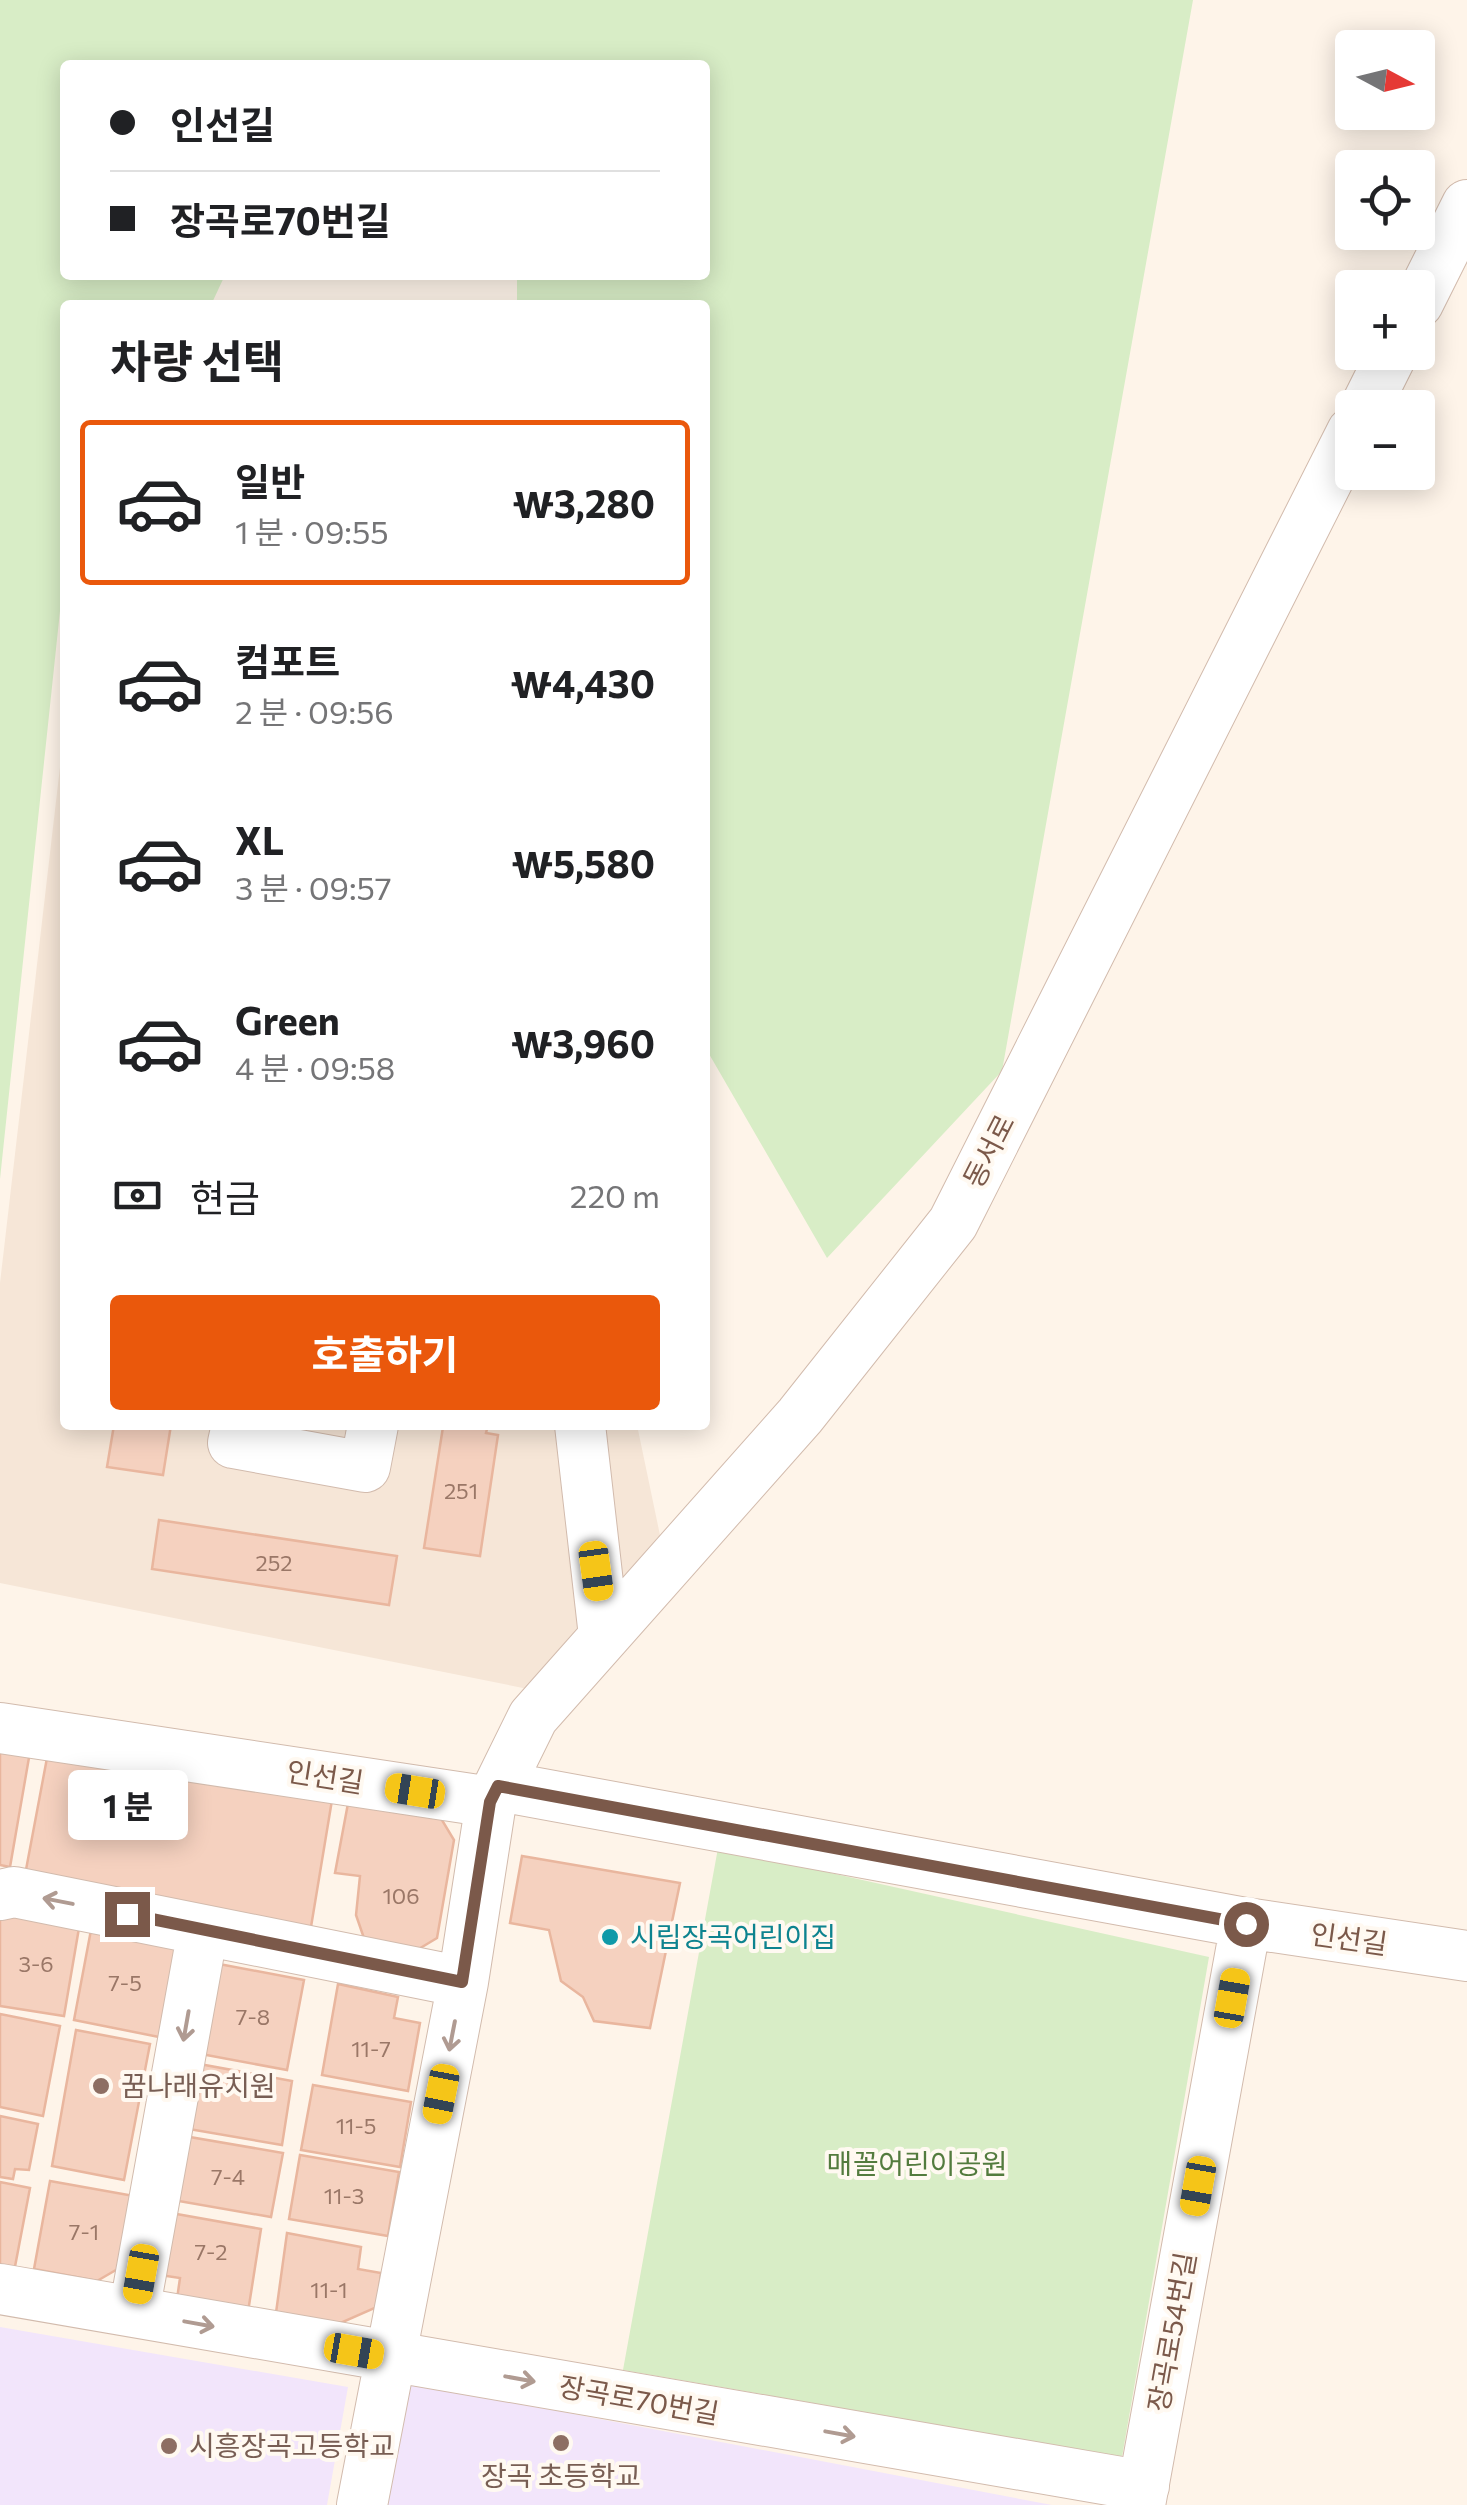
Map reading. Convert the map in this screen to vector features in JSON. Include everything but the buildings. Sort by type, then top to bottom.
[{"type":"street","points":[[1435,270],[1467,206]]},
{"type":"street","name":"동서로","points":[[362,2505],[494,1794],[533,1717],[800,1416],[952,1224],[1335,466]]},
{"type":"street","points":[[235,1430],[233,1443],[365,1467],[372,1430]]},
{"type":"street","points":[[581,1430],[604,1636]]},
{"type":"street","name":"인선길","points":[[0,1728],[494,1794],[1246,1924],[1467,1956]]},
{"type":"street","points":[[0,1896],[14,1892],[462,1982]]},
{"type":"street","name":"장곡로54번길","points":[[1142,2496],[1246,1924]]},
{"type":"street","points":[[134,2312],[203,1930]]},
{"type":"street","name":"장곡로70번길","points":[[0,2289],[1142,2496]]},
{"type":"shaded area","points":[[60,767],[60,1430],[638,1430],[661,1540],[548,1693],[0,1583],[0,1283]]},
{"type":"shaded area","name":"시흥장곡고등학교","points":[[0,2327],[348,2387],[327,2505],[0,2505]]},
{"type":"shaded area","name":"장곡 초등학교","points":[[405,2382],[1052,2505],[384,2505]]},
{"type":"green space","points":[[0,0],[1193,0],[1002,1071],[827,1258],[710,1056],[710,300],[517,300],[517,280],[710,280],[710,60],[60,60],[60,280],[223,280],[213,300],[60,300],[60,611],[0,1179]]},
{"type":"green space","name":"매꼴어린이공원","points":[[718,1848],[1209,1957],[1122,2457],[623,2370]]},
{"type":"place","name":"시립장곡어린이집","points":[[610,1937]]},
{"type":"place","name":"꿈나래유치원","points":[[101,2086]]},
{"type":"place","name":"장곡 초등학교","points":[[561,2443]]},
{"type":"place","name":"시흥장곡고등학교","points":[[169,2446]]},
{"type":"route","points":[[127,1914],[462,1982],[490,1802],[498,1786],[1246,1924]]}]
